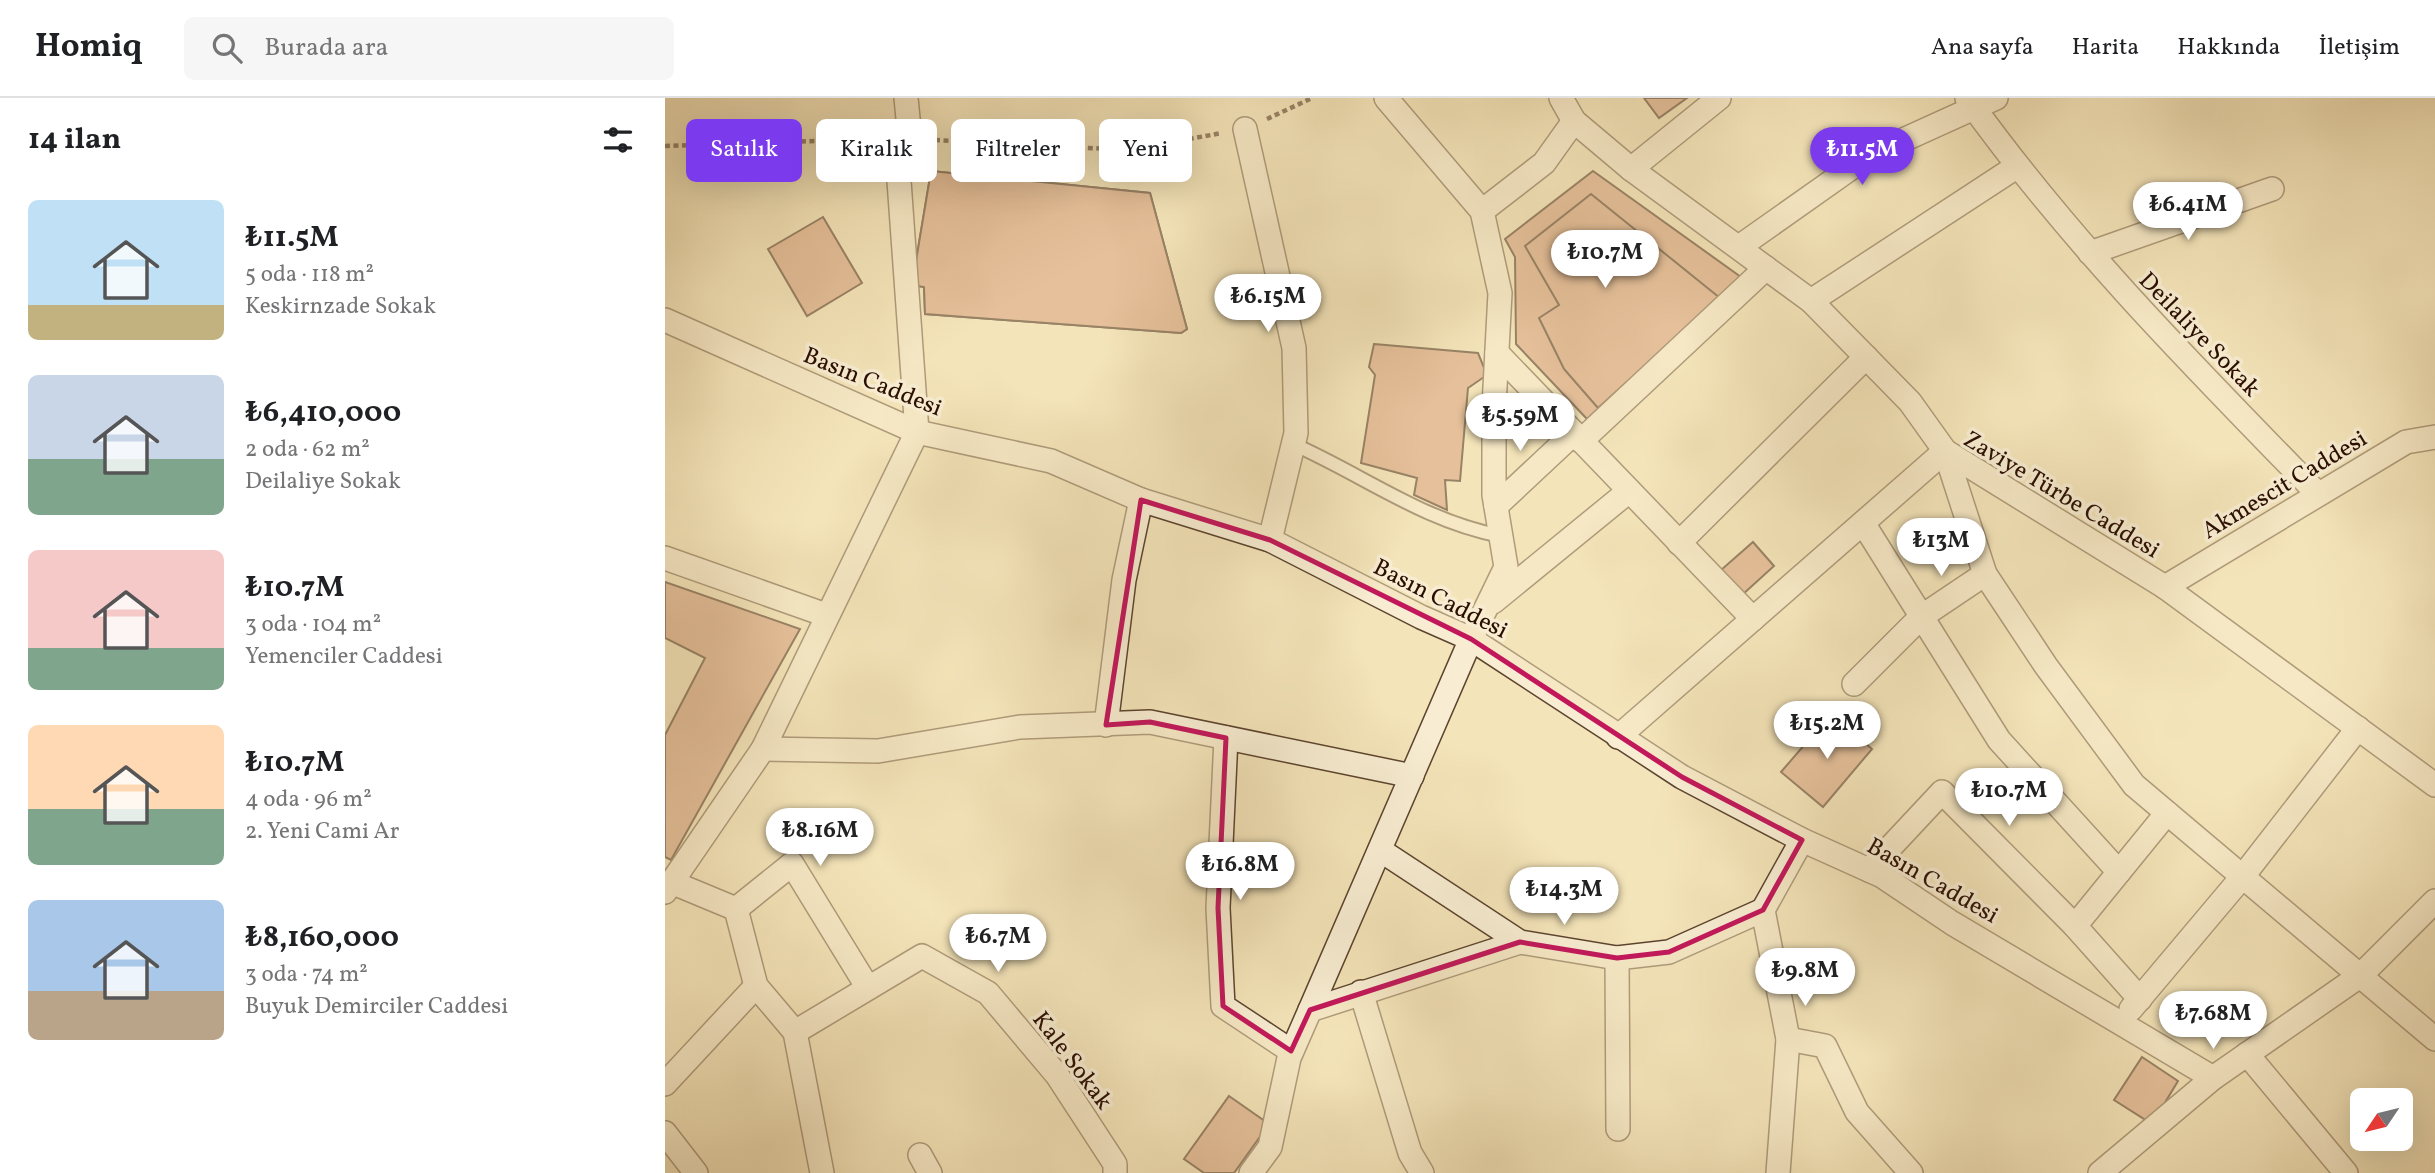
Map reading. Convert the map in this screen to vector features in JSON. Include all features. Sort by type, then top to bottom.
[{"type":"street","points":[[905,119],[906,98]]},
{"type":"street","points":[[1561,98],[1574,121],[1632,169],[1811,300],[1910,402],[1945,452],[1985,574],[2046,666],[2134,785],[2435,1039]]},
{"type":"street","points":[[1632,169],[1719,98]]},
{"type":"street","points":[[1739,247],[1868,156],[1970,102],[1996,98]]},
{"type":"street","points":[[1251,1173],[1270,1147],[1291,1051],[1471,639],[1506,567],[1496,506],[1494,406],[1500,293],[1482,211],[1390,99]]},
{"type":"street","name":"Deilaliye Sokak","points":[[1970,102],[2016,167],[2135,306],[2317,494]]},
{"type":"street","points":[[1482,211],[1544,163],[1574,121]]},
{"type":"street","points":[[1245,128],[1294,348],[1296,433],[1270,540]]},
{"type":"street","points":[[1811,300],[2016,167]]},
{"type":"street","points":[[736,909],[668,887],[763,750],[826,615],[917,432],[899,182]]},
{"type":"street","points":[[2090,253],[2272,189]]},
{"type":"street","points":[[1496,506],[1578,437],[1766,268]]},
{"type":"street","name":"Basın Caddesi","points":[[665,320],[917,432],[1051,461],[1141,500],[1270,540],[1421,617],[1471,639],[1682,777],[1802,840],[1869,870],[2213,1078]]},
{"type":"street","points":[[1497,353],[1753,619]]},
{"type":"street","points":[[1679,543],[1866,358]]},
{"type":"street","name":"Akmescit Caddesi","points":[[2165,587],[2406,442],[2435,437]]},
{"type":"street","name":"Zaviye Türbe Caddesi","points":[[1618,737],[1945,452],[2165,587],[2435,785]]},
{"type":"street","points":[[1487,607],[1629,491]]},
{"type":"street","points":[[1106,726],[1124,580],[1141,500]]},
{"type":"street","points":[[1863,523],[1999,740],[2119,872]]},
{"type":"street","points":[[665,558],[826,615]]},
{"type":"street","points":[[1854,684],[1921,617],[1985,574]]},
{"type":"street","points":[[763,750],[878,751],[1020,727],[1106,726],[1150,722],[1412,776]]},
{"type":"street","points":[[2120,1022],[2243,876],[2358,728]]},
{"type":"street","points":[[1226,738],[1218,908],[1223,1006],[1291,1051]]},
{"type":"street","points":[[1869,870],[1942,792],[2075,926],[2140,999]]},
{"type":"street","points":[[2075,926],[2167,813]]},
{"type":"street","points":[[1380,850],[1520,942],[1617,958],[1669,952],[1763,910],[1802,840]]},
{"type":"street","points":[[736,909],[792,864],[868,988]]},
{"type":"street","points":[[2103,1172],[2213,1078],[2361,975],[2435,901]]},
{"type":"street","points":[[736,909],[756,986],[795,1032],[822,1173]]},
{"type":"street","points":[[1763,910],[1788,1039],[1778,1173]]},
{"type":"street","points":[[1310,1010],[1520,942]]},
{"type":"street","name":"Kale Sokak","points":[[795,1032],[922,956],[988,993],[1057,1075],[1115,1164],[1115,1173]]},
{"type":"street","points":[[1617,958],[1618,1129]]},
{"type":"street","points":[[665,1084],[756,986]]},
{"type":"street","points":[[1361,992],[1410,1153],[1422,1173]]},
{"type":"street","points":[[1788,1039],[1825,1046],[1857,1112],[1911,1173]]},
{"type":"street","points":[[2247,1054],[2346,1173]]},
{"type":"street","points":[[665,1133],[696,1173]]},
{"type":"lane","points":[[1293,444],[1337,463],[1416,509],[1462,528],[1501,536]]},
{"type":"path","points":[[937,140],[1128,150],[1245,128],[1312,98]]},
{"type":"path","points":[[665,146],[816,141]]},
{"type":"highlighted area","points":[[1141,500],[1270,540],[1471,639],[1682,777],[1802,840],[1763,910],[1669,952],[1617,958],[1520,942],[1310,1010],[1291,1051],[1223,1006],[1218,908],[1226,738],[1150,722],[1106,725]]},
{"type":"building","points":[[1644,98],[1687,98],[1659,118]]},
{"type":"building","points":[[1593,171],[1741,277],[1587,419],[1516,344],[1515,257],[1505,239]]},
{"type":"building","points":[[937,172],[951,173],[951,182],[1040,182],[1150,193],[1187,329],[1181,333],[925,314],[924,287],[912,285],[929,182],[937,182]],"holes":[[[982,235],[1061,239],[1061,260],[1138,270],[1140,294],[978,279]]]},
{"type":"building","points":[[937,172],[951,173],[951,182],[1040,182],[1150,193],[1187,329],[1181,333],[925,314],[924,287],[912,285],[929,182],[937,182]]},
{"type":"building","points":[[1591,194],[1720,298],[1598,408],[1564,369],[1539,318],[1559,305],[1525,246]]},
{"type":"building","points":[[823,217],[862,283],[807,316],[768,249]]},
{"type":"building","points":[[1374,344],[1478,353],[1487,375],[1468,388],[1460,481],[1445,480],[1447,510],[1414,495],[1417,478],[1361,463],[1375,375],[1369,367]]},
{"type":"building","points":[[1753,542],[1774,566],[1742,595],[1721,570]]},
{"type":"building","points":[[665,582],[800,629],[671,860],[665,857],[665,735],[705,658],[665,638]]},
{"type":"building","points":[[1831,714],[1872,749],[1823,807],[1781,772]]},
{"type":"building","points":[[2142,1057],[2178,1081],[2152,1124],[2114,1100]]},
{"type":"building","points":[[1229,1096],[1269,1124],[1234,1173],[1204,1173],[1184,1159]]}]
